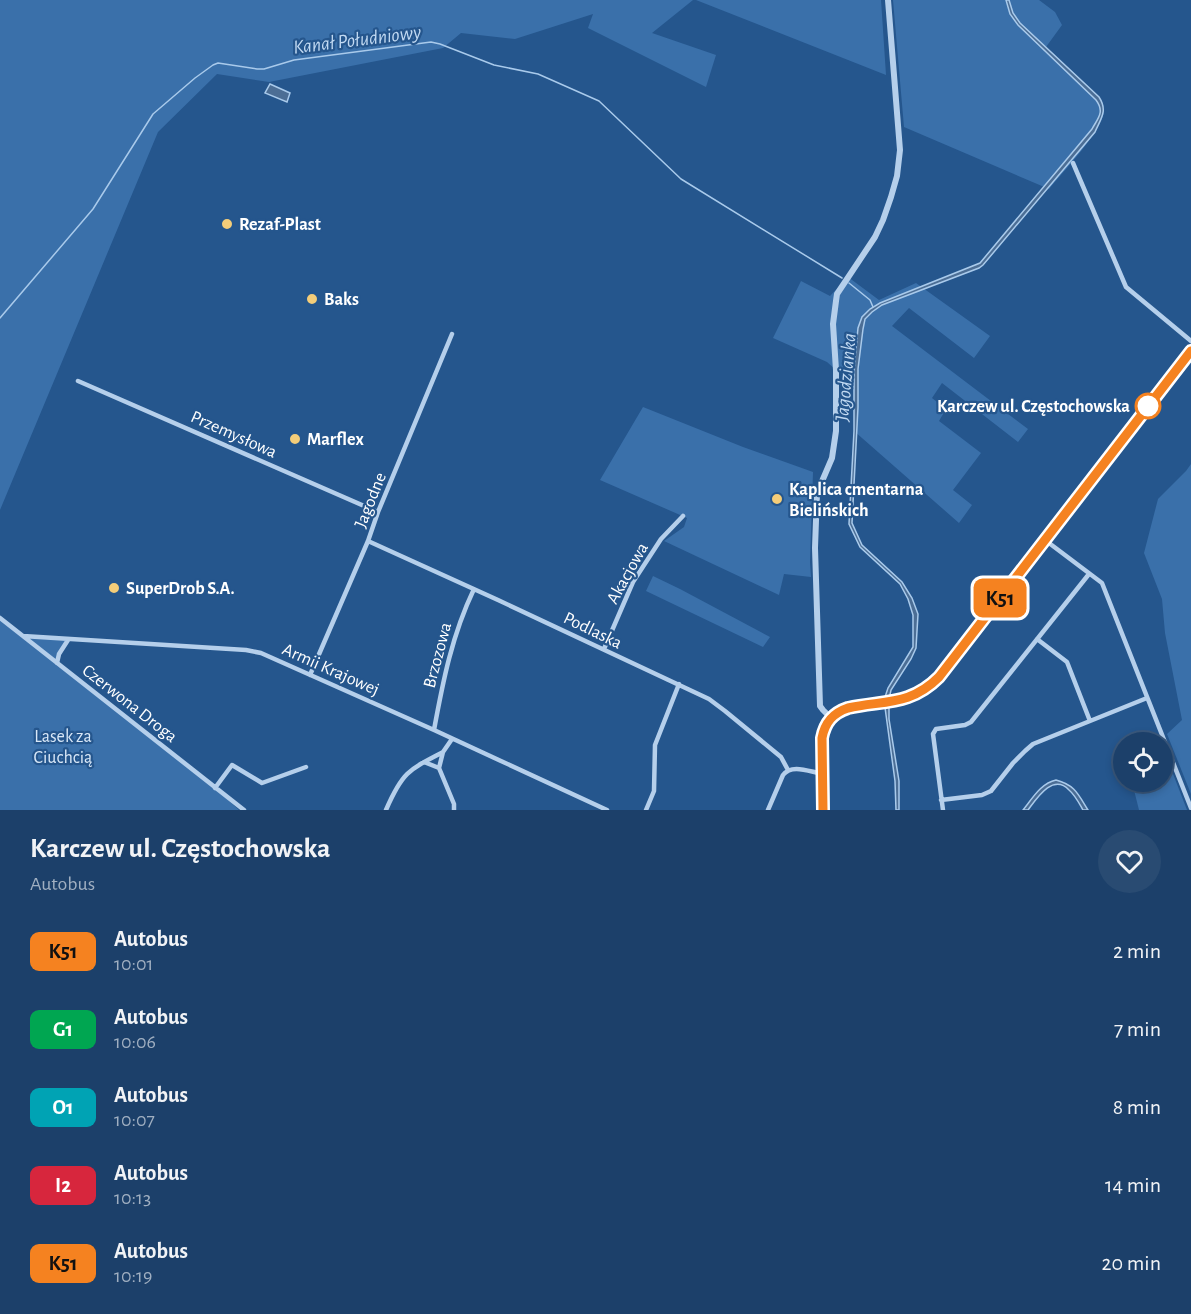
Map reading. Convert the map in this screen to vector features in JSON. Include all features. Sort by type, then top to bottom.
[{"type":"main road","points":[[823,810],[822,738],[825,726],[831,718],[841,710],[848,708],[896,701],[917,694],[939,677],[1191,351]]},
{"type":"street","points":[[831,718],[820,706],[815,548],[817,492],[832,458],[836,431],[833,324],[837,294],[875,237],[897,176],[900,150],[888,0]]},
{"type":"street","points":[[1073,163],[1126,287],[1191,341]]},
{"type":"street","name":"Jagodne","points":[[310,675],[368,541],[452,334]]},
{"type":"street","name":"Przemysłowa","points":[[78,381],[378,512]]},
{"type":"street","name":"Akacjowa","points":[[604,649],[633,582],[661,539],[683,516]]},
{"type":"street","points":[[1045,540],[1102,583],[1191,808]]},
{"type":"street","name":"Podlaska","points":[[368,541],[709,699],[782,757],[788,770]]},
{"type":"street","points":[[943,810],[933,734],[936,729],[971,722],[1089,574]]},
{"type":"street","name":"Brzozowa","points":[[434,730],[451,649],[462,614],[474,589]]},
{"type":"street","name":"Czerwona Droga","points":[[0,618],[244,810]]},
{"type":"street","name":"Armii Krajowej","points":[[23,636],[246,650],[261,653],[607,810]]},
{"type":"street","points":[[57,663],[59,654],[68,639]]},
{"type":"street","points":[[1037,639],[1067,662],[1090,721]]},
{"type":"street","points":[[646,810],[654,791],[655,745],[679,684]]},
{"type":"street","points":[[941,800],[987,793],[1033,744],[1147,698]]},
{"type":"street","points":[[452,739],[443,752],[439,768],[454,804],[454,810]]},
{"type":"street","points":[[386,810],[403,777],[416,766],[443,752]]},
{"type":"street","points":[[424,762],[439,768]]},
{"type":"street","points":[[215,788],[232,765],[262,783],[306,767]]},
{"type":"street","points":[[768,810],[783,775],[788,770],[796,769],[823,774]]},
{"type":"green space","points":[[0,0],[693,0],[652,33],[716,55],[706,87],[588,28],[593,14],[515,39],[461,33],[443,48],[269,82],[217,74],[158,132],[0,510]]},
{"type":"green space","points":[[696,0],[881,0],[886,75]]},
{"type":"green space","points":[[893,0],[1039,0],[1055,12],[1062,25],[1046,47],[1099,97],[1104,111],[1090,140],[1049,189],[904,127]]},
{"type":"green space","points":[[848,277],[879,300],[916,283],[990,336],[974,358],[909,308],[892,326],[1028,429],[1018,442],[942,383],[932,398],[946,409],[939,421],[981,453],[953,490],[972,505],[959,523],[854,431],[854,370],[836,370],[827,362],[773,338],[801,281],[830,296]]},
{"type":"green space","points":[[643,407],[813,472],[811,577],[784,574],[779,595],[664,541],[684,527],[687,518],[600,480]]},
{"type":"green space","points":[[1191,464],[1191,794],[1173,749],[1173,732],[1169,732],[1182,720],[1165,633],[1162,599],[1144,553],[1158,499]]},
{"type":"green space","points":[[653,576],[770,637],[763,647],[646,591]]},
{"type":"green space","name":"Lasek za Ciuchcią","points":[[0,618],[23,636],[68,640],[57,663],[215,788],[239,810],[0,810]]},
{"type":"green space","points":[[1173,774],[1187,810],[1139,810],[1134,792],[1173,792]]},
{"type":"shaded area","points":[[1006,0],[1009,0],[1013,13],[1020,23],[1099,97],[1103,111],[1095,132],[983,265],[882,305],[865,319],[858,369],[852,523],[862,545],[902,582],[918,614],[916,648],[891,690],[889,699],[889,719],[899,781],[899,810],[896,810],[895,781],[884,700],[888,688],[913,647],[913,615],[900,584],[860,547],[849,524],[854,431],[854,370],[858,328],[862,317],[880,303],[980,263],[1092,129],[1100,112],[1096,100],[1018,25],[1010,14]]},
{"type":"shaded area","points":[[270,84],[290,93],[287,102],[265,93]]},
{"type":"shaded area","points":[[1056,780],[1072,787],[1088,810],[1083,810],[1069,790],[1057,784],[1046,789],[1028,810],[1023,810],[1041,788]]},
{"type":"waterway","name":"Kanał Południowy","points":[[0,318],[93,209],[153,114],[213,65],[218,63],[264,69],[294,60],[431,42],[494,65],[538,74],[599,101],[681,179],[842,278]]},
{"type":"waterway","name":"Kanał Południowy","points":[[849,283],[870,300],[873,307]]},
{"type":"bus line","name":"K51","points":[[823,810],[822,738],[825,726],[833,715],[856,706],[909,698],[939,677],[1191,351]]},
{"type":"place","name":"Rezaf-Plast","points":[[227,224]]},
{"type":"place","name":"Baks","points":[[312,299]]},
{"type":"place","name":"Karczew ul. Częstochowska","points":[[1148,406]]},
{"type":"place","name":"Marflex","points":[[295,439]]},
{"type":"place","name":"Kaplica cmentarna Bielińskich","points":[[777,499]]},
{"type":"place","name":"SuperDrob S.A.","points":[[114,588]]},
{"type":"water label","name":"Jagodzianka","points":[[845,377]]}]
